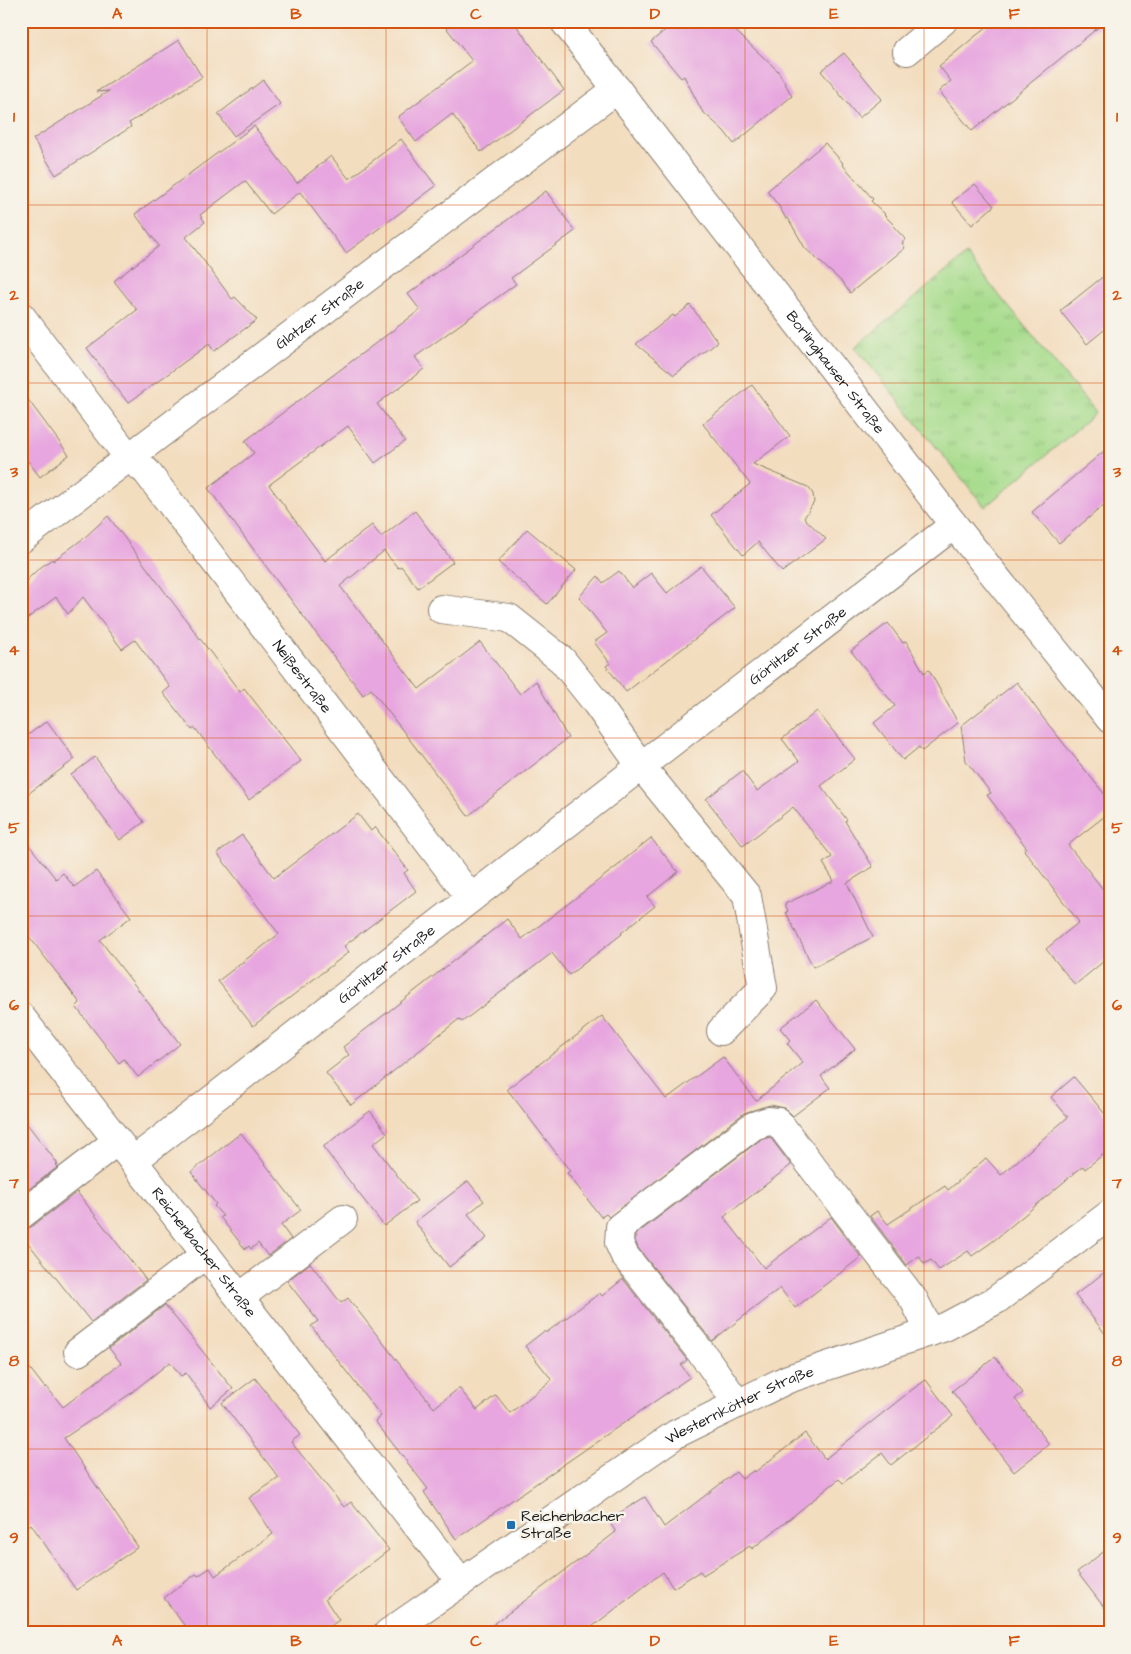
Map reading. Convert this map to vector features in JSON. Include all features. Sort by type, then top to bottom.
[{"type":"street","name":"Borlinghauser Straße","points":[[564,21],[954,525],[1110,719]]},
{"type":"street","points":[[907,51],[943,21]]},
{"type":"street","name":"Glatzer Straße","points":[[21,539],[617,89]]},
{"type":"street","points":[[21,316],[129,458]]},
{"type":"street","name":"Neißestraße","points":[[129,458],[146,471],[471,898]]},
{"type":"street","name":"Görlitzer Straße","points":[[21,1215],[125,1151],[471,898],[954,525]]},
{"type":"street","points":[[441,609],[509,618],[562,660],[594,700],[641,766],[747,896],[763,988],[721,1031]]},
{"type":"street","name":"Reichenbacher Straße","points":[[21,1017],[461,1582]]},
{"type":"street","points":[[737,1403],[707,1360],[626,1256],[620,1243],[620,1227],[753,1126],[768,1121],[778,1122],[914,1300],[930,1332]]},
{"type":"street","name":"Westernkötter Straße","points":[[388,1633],[676,1434],[788,1379],[945,1327],[996,1300],[1110,1214]]},
{"type":"street","points":[[240,1298],[343,1219]]},
{"type":"street","points":[[78,1352],[206,1254]]},
{"type":"green space","points":[[966,255],[1096,413],[985,507],[855,347]]},
{"type":"building","points":[[441,21],[513,21],[564,90],[481,152],[452,114],[416,142],[398,117],[472,61]]},
{"type":"building","points":[[676,21],[725,21],[778,71],[792,96],[734,144],[724,131],[702,111],[684,76],[681,78],[651,42]]},
{"type":"building","points":[[994,21],[1106,21],[972,131],[939,91],[951,81],[939,66]]},
{"type":"building","points":[[179,40],[202,77],[129,123],[131,127],[56,175],[33,139],[109,91],[96,92]]},
{"type":"building","points":[[844,53],[882,99],[859,118],[821,71]]},
{"type":"building","points":[[263,80],[280,104],[234,136],[218,114]]},
{"type":"building","points":[[254,126],[297,183],[331,156],[349,179],[401,139],[436,186],[346,253],[300,192],[271,214],[245,181],[200,215],[205,222],[186,237],[232,299],[235,297],[257,320],[214,351],[209,344],[128,403],[87,348],[137,310],[114,281],[159,246],[135,214]]},
{"type":"building","points":[[825,143],[873,199],[871,201],[885,214],[906,240],[902,243],[905,248],[850,293],[843,283],[805,248],[788,218],[786,219],[779,206],[767,191]]},
{"type":"building","points":[[975,184],[994,206],[972,225],[952,202]]},
{"type":"building","points":[[546,191],[575,231],[511,278],[516,284],[415,357],[424,369],[377,404],[405,441],[375,463],[348,426],[269,485],[325,561],[372,525],[381,537],[415,511],[453,562],[418,588],[401,566],[398,568],[384,551],[340,586],[419,689],[480,642],[520,694],[536,681],[568,738],[468,816],[371,689],[363,695],[208,488],[254,453],[245,441],[420,310],[408,294]]},
{"type":"building","points":[[1110,271],[1110,325],[1087,344],[1060,311]]},
{"type":"building","points":[[690,305],[718,342],[674,375],[636,344],[673,315],[675,317]]},
{"type":"building","points":[[752,385],[790,436],[753,464],[808,487],[813,494],[814,502],[804,518],[826,539],[782,572],[758,542],[743,555],[711,515],[750,484],[703,424]]},
{"type":"building","points":[[21,390],[69,455],[40,477],[21,452]]},
{"type":"building","points":[[1110,446],[1110,500],[1059,543],[1032,512]]},
{"type":"building","points":[[108,516],[240,692],[244,688],[301,761],[249,800],[195,728],[192,730],[163,693],[170,687],[135,640],[122,649],[83,597],[68,614],[56,597],[21,623],[21,586],[37,570],[52,559],[53,561],[84,538]]},
{"type":"building","points":[[527,529],[576,570],[547,604],[498,562]]},
{"type":"building","points":[[701,566],[735,608],[626,692],[606,666],[610,663],[594,642],[607,633],[579,597],[598,576],[603,583],[619,571],[632,588],[651,573],[667,593]]},
{"type":"building","points":[[888,623],[903,643],[906,641],[924,673],[929,670],[958,723],[922,751],[919,747],[903,760],[874,723],[895,706],[851,651]]},
{"type":"building","points":[[1017,682],[1044,719],[1110,801],[1110,812],[1068,845],[1110,898],[1110,956],[1075,985],[1046,949],[1079,922],[1024,850],[1026,847],[987,795],[991,793],[966,761],[961,726]]},
{"type":"building","points":[[817,711],[855,759],[821,786],[847,820],[845,821],[873,867],[847,883],[873,937],[813,967],[786,912],[788,911],[785,904],[834,881],[823,863],[832,857],[793,807],[743,846],[706,799],[742,771],[757,791],[799,761],[782,739]]},
{"type":"building","points":[[47,721],[75,759],[21,799],[21,740]]},
{"type":"building","points":[[95,757],[144,822],[120,840],[71,775]]},
{"type":"building","points":[[358,814],[371,831],[375,827],[408,870],[404,873],[416,891],[344,946],[349,952],[253,1026],[218,981],[279,934],[217,853],[242,835],[274,878]]},
{"type":"building","points":[[21,835],[56,879],[63,873],[74,887],[96,871],[131,917],[100,940],[180,1044],[138,1077],[124,1059],[119,1063],[76,1007],[80,1003],[21,926]]},
{"type":"building","points":[[651,838],[678,872],[647,897],[655,906],[569,975],[552,953],[462,1022],[459,1019],[351,1105],[326,1073],[349,1055],[343,1047],[507,919],[522,939]]},
{"type":"building","points":[[816,1000],[855,1049],[821,1076],[830,1088],[793,1116],[785,1108],[770,1105],[744,1113],[609,1217],[606,1214],[601,1217],[567,1173],[570,1171],[507,1089],[602,1016],[666,1099],[723,1057],[756,1101],[803,1063],[787,1043],[790,1040],[780,1028]]},
{"type":"building","points":[[1074,1077],[1110,1120],[1110,1149],[1085,1169],[1083,1166],[992,1242],[972,1256],[968,1251],[939,1270],[931,1260],[924,1264],[919,1256],[907,1265],[870,1216],[877,1211],[888,1224],[945,1186],[948,1190],[986,1158],[1001,1175],[1068,1117],[1051,1097]]},
{"type":"building","points":[[370,1111],[387,1133],[373,1144],[417,1201],[384,1226],[323,1147]]},
{"type":"building","points":[[21,1116],[58,1164],[56,1165],[58,1167],[21,1195]]},
{"type":"building","points":[[241,1133],[301,1210],[281,1225],[291,1239],[268,1256],[258,1243],[251,1249],[249,1246],[245,1249],[220,1217],[223,1216],[214,1206],[216,1204],[191,1172]]},
{"type":"building","points":[[770,1137],[791,1165],[724,1217],[764,1268],[831,1217],[861,1257],[795,1308],[780,1288],[712,1341],[638,1248],[635,1235],[760,1140]]},
{"type":"building","points":[[468,1181],[484,1201],[468,1214],[487,1238],[449,1267],[415,1222]]},
{"type":"building","points":[[77,1192],[146,1280],[91,1322],[21,1234],[21,1230],[31,1227]]},
{"type":"building","points":[[310,1263],[341,1303],[348,1298],[434,1408],[459,1388],[477,1410],[496,1395],[510,1413],[552,1380],[525,1346],[600,1293],[602,1296],[623,1279],[687,1360],[681,1365],[690,1377],[456,1539],[424,1492],[428,1489],[375,1421],[381,1416],[311,1326],[318,1321],[287,1281]]},
{"type":"building","points":[[1110,1268],[1110,1340],[1075,1295]]},
{"type":"building","points":[[165,1305],[233,1389],[210,1407],[186,1373],[181,1376],[170,1362],[127,1396],[64,1438],[138,1547],[76,1590],[31,1524],[21,1530],[21,1357],[45,1388],[46,1386],[63,1407],[121,1363],[109,1348]]},
{"type":"building","points":[[995,1357],[1023,1393],[1015,1399],[1049,1444],[1014,1472],[952,1391]]},
{"type":"building","points":[[255,1378],[300,1435],[291,1442],[344,1507],[351,1502],[389,1550],[325,1599],[339,1620],[321,1633],[190,1633],[164,1598],[196,1574],[198,1576],[210,1568],[215,1576],[273,1534],[249,1498],[279,1478],[222,1403]]},
{"type":"building","points":[[926,1380],[953,1416],[891,1465],[882,1453],[843,1483],[839,1479],[752,1549],[750,1546],[703,1575],[700,1571],[673,1588],[663,1572],[584,1633],[482,1633],[616,1532],[608,1520],[645,1497],[664,1527],[736,1472],[742,1479],[754,1470],[755,1472],[805,1433],[825,1459]]},
{"type":"building","points":[[1110,1547],[1110,1615],[1077,1572]]},
{"type":"place","name":"Reichenbacher Straße","points":[[511,1525]]}]
